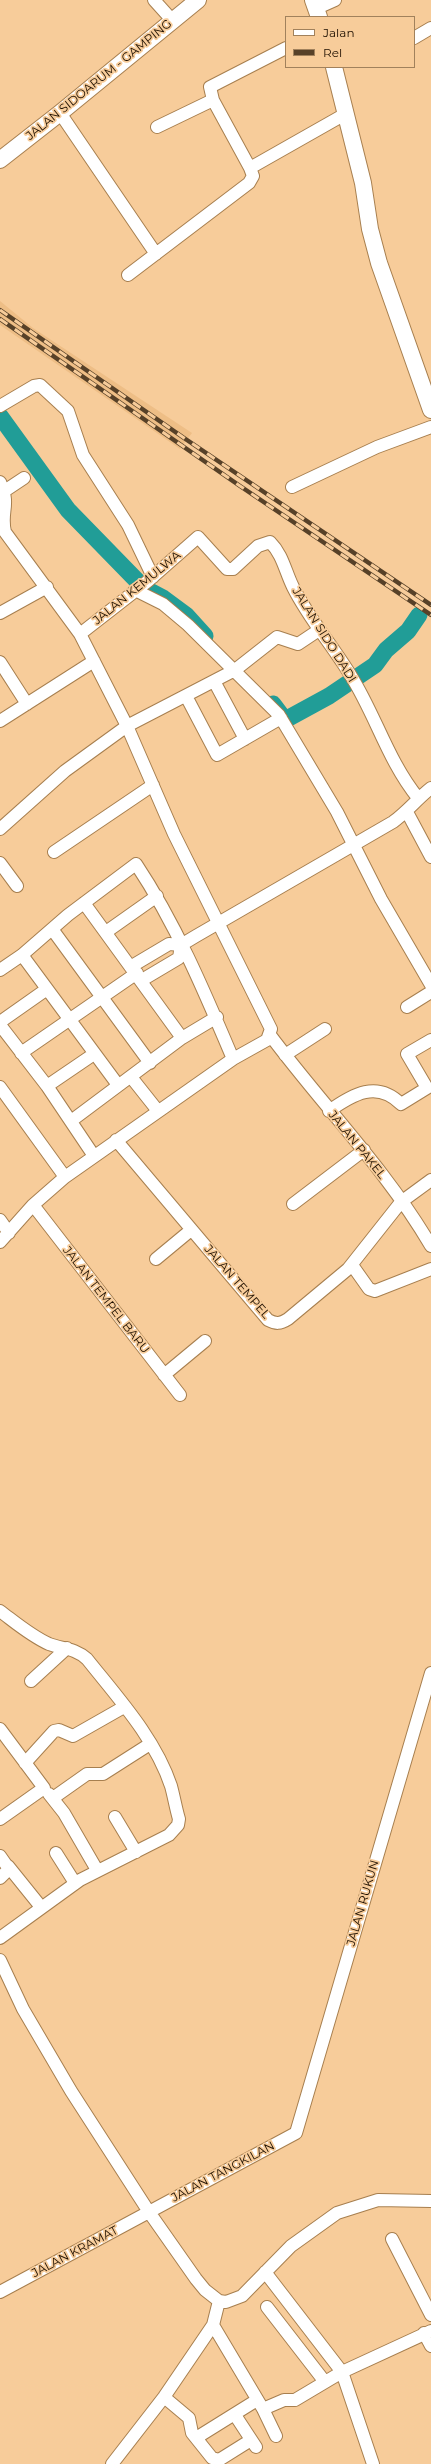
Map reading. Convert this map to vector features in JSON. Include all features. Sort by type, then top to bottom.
[{"type":"main road","name":"JALAN SIDOARUM - GAMPING","points":[[0,160],[198,0]]},
{"type":"main road","points":[[337,68],[378,263],[431,410]]},
{"type":"street","points":[[154,0],[172,20]]},
{"type":"street","points":[[316,8],[335,0]]},
{"type":"street","points":[[415,37],[431,28]]},
{"type":"street","points":[[128,275],[249,183],[253,176],[250,168],[213,100],[209,89],[211,85],[285,48]]},
{"type":"street","points":[[157,127],[213,100]]},
{"type":"street","points":[[60,113],[156,254]]},
{"type":"street","points":[[250,168],[347,113]]},
{"type":"street","points":[[0,406],[34,386],[40,385],[65,406],[83,455],[128,525],[151,579]]},
{"type":"street","points":[[292,487],[377,447],[431,427]]},
{"type":"street","points":[[0,1242],[33,1205],[65,1177],[234,1059],[268,1040],[270,1035],[270,1025],[174,834],[127,726],[94,660],[80,634],[47,587],[5,532],[1,521],[6,503],[1,489],[24,478]]},
{"type":"street","name":"JALAN SIDO DADI","points":[[193,540],[200,538],[227,569],[233,569],[258,546],[270,542],[277,549],[293,587],[319,630],[354,681],[402,779],[418,798]]},
{"type":"street","name":"JALAN KEMULWA","points":[[80,634],[151,579],[193,540]]},
{"type":"street","points":[[0,612],[47,587]]},
{"type":"street","points":[[135,590],[163,604],[237,668],[281,718],[354,845],[410,952],[431,985]]},
{"type":"street","points":[[0,829],[66,771],[127,726],[237,668],[277,637],[291,644],[298,644],[319,630]]},
{"type":"street","points":[[0,721],[94,660]]},
{"type":"street","points":[[0,662],[27,704]]},
{"type":"street","points":[[214,681],[245,739]]},
{"type":"street","points":[[186,696],[217,754],[281,718]]},
{"type":"street","points":[[54,852],[153,785]]},
{"type":"street","points":[[21,1053],[71,1021],[137,973],[169,944],[181,945],[354,845],[407,812],[418,798],[431,788]]},
{"type":"street","points":[[407,812],[431,857]]},
{"type":"street","points":[[0,863],[17,886]]},
{"type":"street","points":[[0,970],[22,955],[84,903],[136,864],[157,896],[217,1017],[234,1059]]},
{"type":"street","points":[[106,932],[157,896]]},
{"type":"street","points":[[84,903],[137,973],[182,1038]]},
{"type":"street","points":[[52,929],[150,1063]]},
{"type":"street","points":[[137,973],[179,958],[181,945]]},
{"type":"street","points":[[22,955],[118,1085]]},
{"type":"street","points":[[47,989],[0,1023],[47,1086],[94,1156]]},
{"type":"street","points":[[408,1007],[431,992]]},
{"type":"street","points":[[71,1121],[182,1038],[217,1017]]},
{"type":"street","points":[[285,1055],[325,1029]]},
{"type":"street","name":"JALAN PAKEL","points":[[270,1035],[328,1110],[364,1150],[431,1246]]},
{"type":"street","points":[[328,1110],[358,1094],[380,1091],[390,1095],[401,1104],[427,1088],[407,1054],[431,1040]]},
{"type":"street","points":[[47,1086],[94,1054]]},
{"type":"street","points":[[130,1077],[158,1111]]},
{"type":"street","points":[[0,1087],[65,1177]]},
{"type":"street","name":"JALAN TEMPEL","points":[[116,1140],[268,1320],[274,1323],[280,1323],[288,1319],[352,1265],[401,1202],[431,1180]]},
{"type":"street","points":[[293,1204],[364,1150]]},
{"type":"street","name":"JALAN TEMPEL BARU","points":[[33,1205],[180,1395]]},
{"type":"street","points":[[0,1220],[9,1233]]},
{"type":"street","points":[[156,1259],[191,1230]]},
{"type":"street","points":[[352,1265],[369,1289],[375,1290],[431,1269]]},
{"type":"street","points":[[164,1375],[205,1341]]},
{"type":"street","points":[[0,1611],[27,1632],[50,1644],[78,1651],[87,1658],[124,1707],[132,1715],[150,1744],[171,1786],[178,1825],[169,1835],[96,1870],[75,1883],[0,1938]]},
{"type":"street","points":[[31,1681],[68,1648]]},
{"type":"street","name":"JALAN RUKUN","points":[[296,2133],[431,1674]]},
{"type":"street","points":[[25,1763],[54,1731],[59,1730],[74,1736],[124,1707]]},
{"type":"street","points":[[0,1729],[53,1798],[84,1846],[96,1870]]},
{"type":"street","points":[[53,1798],[86,1774],[103,1774],[150,1744]]},
{"type":"street","points":[[0,1820],[44,1788]]},
{"type":"street","points":[[115,1817],[136,1852]]},
{"type":"street","points":[[56,1853],[75,1883]]},
{"type":"street","points":[[0,1856],[41,1907]]},
{"type":"street","points":[[0,1878],[8,1871],[8,1866]]},
{"type":"street","points":[[0,1960],[3,1975],[71,2091],[149,2212],[204,2290],[219,2301],[226,2302],[242,2296],[305,2234],[337,2213],[378,2200],[431,2201]]},
{"type":"street","name":"JALAN TANGKILAN","points":[[149,2212],[296,2133]]},
{"type":"street","name":"JALAN KRAMAT","points":[[0,2292],[149,2212]]},
{"type":"street","points":[[392,2239],[431,2315]]},
{"type":"street","points":[[265,2272],[342,2372],[373,2464]]},
{"type":"street","points":[[112,2464],[164,2397],[213,2325],[219,2301]]},
{"type":"street","points":[[267,2307],[325,2382]]},
{"type":"street","points":[[213,2325],[260,2405],[276,2436]]},
{"type":"street","points":[[196,2438],[235,2415],[260,2405],[284,2400],[295,2400],[342,2372],[428,2332],[431,2346]]},
{"type":"street","points":[[164,2397],[189,2418],[190,2430],[216,2460],[254,2443],[235,2415]]},
{"type":"shaded area","points":[[0,301],[33,328],[192,433],[180,449],[0,325]]},
{"type":"waterway","points":[[0,416],[68,510],[144,588],[163,598],[186,615],[205,636]]},
{"type":"waterway","points":[[273,704],[285,720],[329,696],[375,665],[386,650],[408,631],[419,615]]},
{"type":"railway","points":[[0,310],[184,438],[431,605]]},
{"type":"railway","points":[[0,319],[240,486],[431,615]]}]
